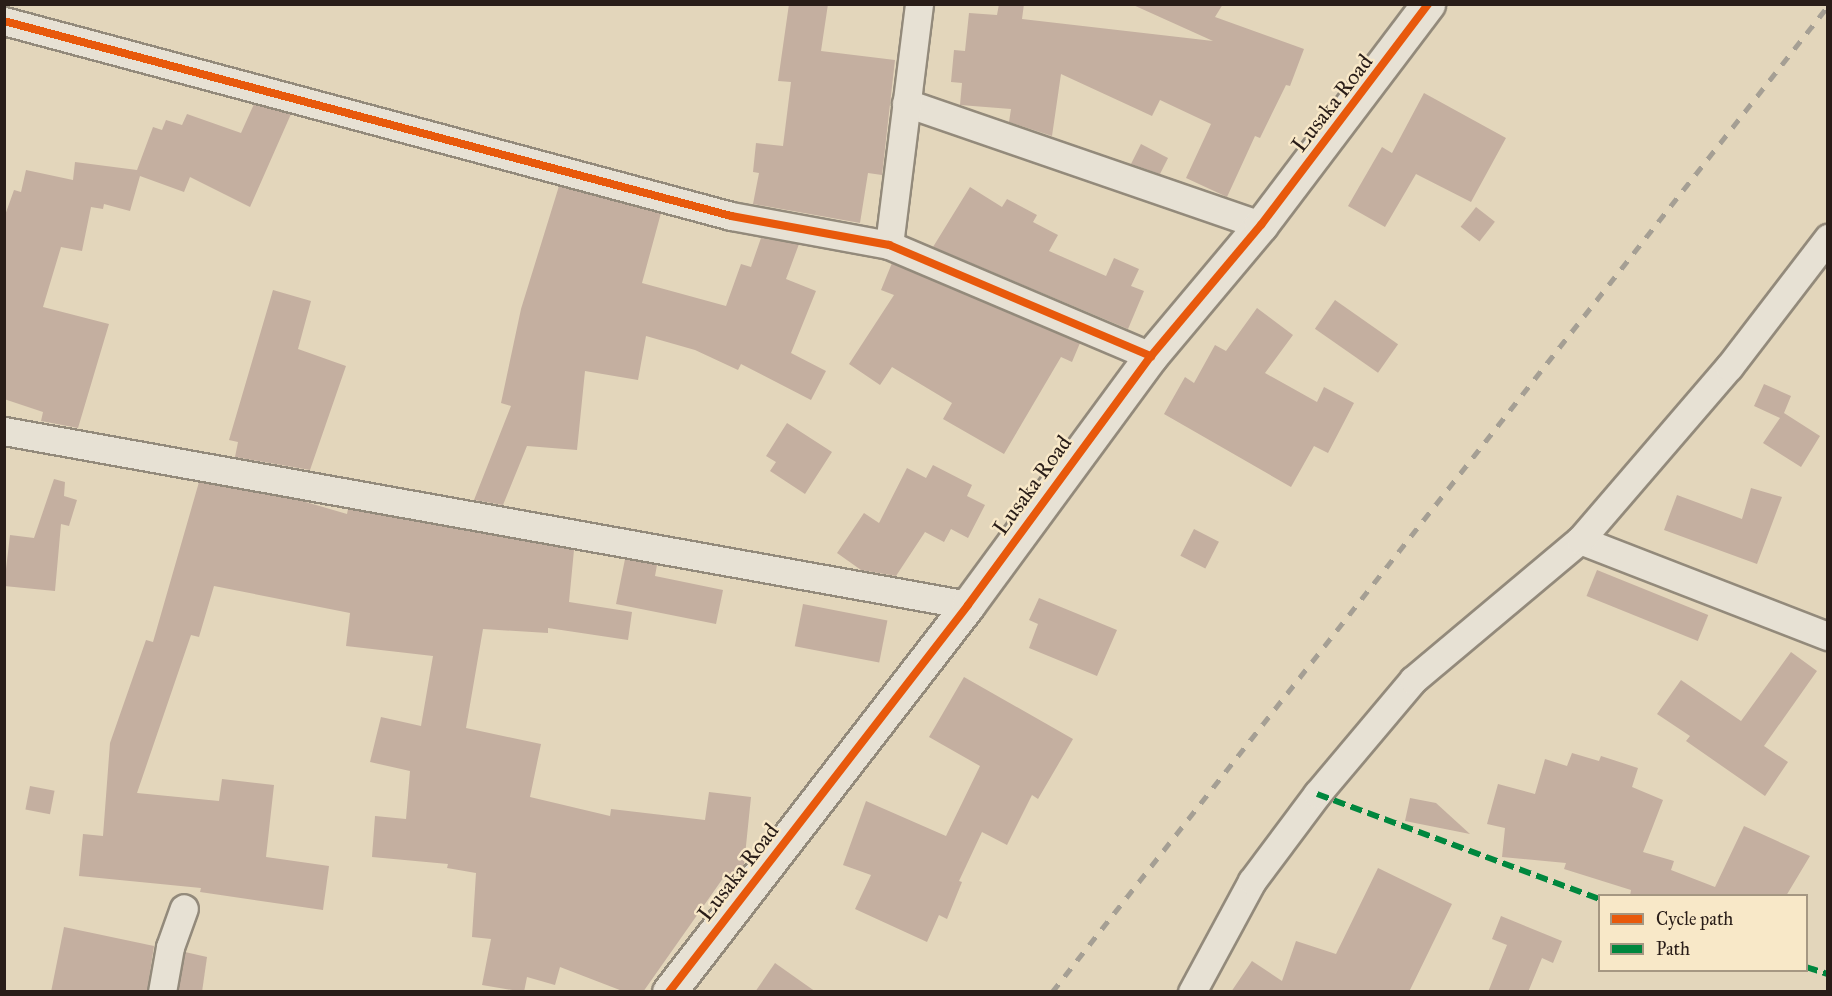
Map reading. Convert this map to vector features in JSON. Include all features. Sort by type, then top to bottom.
[{"type":"street","points":[[889,245],[919,4]]},
{"type":"street","name":"Lusaka Road","points":[[669,992],[968,605],[1151,356],[1261,225],[1428,4]]},
{"type":"street","points":[[4,21],[731,216],[889,245],[1151,356]]},
{"type":"street","points":[[906,103],[1261,225]]},
{"type":"street","points":[[1192,992],[1252,881],[1317,794],[1413,680],[1580,540],[1729,367],[1827,238]]},
{"type":"street","points":[[4,431],[968,605]]},
{"type":"street","points":[[1580,540],[1827,636]]},
{"type":"street","points":[[162,992],[170,947],[184,908]]},
{"type":"building","points":[[789,4],[828,4],[821,51],[895,60],[882,175],[868,173],[860,223],[753,204],[759,173],[753,172],[756,143],[783,146],[791,82],[778,81]]},
{"type":"building","points":[[999,4],[1024,4],[1022,19],[1213,41],[1131,4],[1223,4],[1215,17],[1304,49],[1290,86],[1286,85],[1260,138],[1255,136],[1227,197],[1186,178],[1211,124],[1160,100],[1152,116],[1061,74],[1052,136],[1009,122],[1011,109],[960,105],[962,83],[951,82],[954,50],[965,51],[969,13],[997,15]]},
{"type":"building","points":[[1424,93],[1506,138],[1471,202],[1416,174],[1385,227],[1348,206],[1382,147],[1392,153]]},
{"type":"building","points":[[254,104],[291,114],[250,207],[190,177],[184,192],[140,176],[130,211],[104,204],[103,209],[91,207],[82,251],[61,247],[43,307],[109,324],[78,428],[41,421],[43,412],[4,399],[4,218],[14,190],[21,192],[26,170],[73,180],[75,162],[137,170],[153,127],[162,130],[166,120],[182,125],[187,114],[241,133]]},
{"type":"building","points":[[1141,144],[1168,158],[1160,174],[1131,164]]},
{"type":"building","points":[[559,186],[661,213],[642,283],[726,306],[741,264],[751,267],[761,238],[799,244],[786,279],[816,291],[791,353],[826,371],[811,400],[741,364],[738,370],[695,350],[646,336],[638,380],[585,371],[577,450],[527,446],[503,505],[474,500],[511,406],[501,403],[521,309]]},
{"type":"building","points":[[970,187],[1002,207],[1007,199],[1037,215],[1033,222],[1058,235],[1049,251],[1106,276],[1114,258],[1139,269],[1131,286],[1144,291],[1128,329],[933,247]]},
{"type":"building","points":[[1476,207],[1495,222],[1480,241],[1461,227]]},
{"type":"building","points":[[892,263],[1080,343],[1072,362],[1061,357],[1004,454],[943,419],[952,403],[892,367],[880,385],[849,364],[894,295],[881,290]]},
{"type":"building","points":[[273,290],[311,301],[298,349],[346,366],[310,470],[235,457],[238,442],[229,440]]},
{"type":"building","points":[[1335,300],[1398,344],[1378,373],[1315,329]]},
{"type":"building","points":[[1257,308],[1293,335],[1265,373],[1317,402],[1324,387],[1354,403],[1328,453],[1314,446],[1291,487],[1164,414],[1185,377],[1194,383],[1215,345],[1226,351]]},
{"type":"building","points":[[1764,384],[1791,396],[1784,413],[1820,436],[1801,467],[1763,443],[1780,418],[1754,406]]},
{"type":"building","points":[[787,423],[832,452],[805,494],[770,471],[776,462],[766,456]]},
{"type":"building","points":[[933,465],[972,485],[967,496],[985,505],[968,538],[951,529],[944,542],[925,532],[896,576],[861,570],[837,553],[864,513],[879,523],[907,468],[926,478]]},
{"type":"building","points":[[54,479],[65,482],[64,496],[77,500],[69,526],[61,524],[55,591],[4,586],[10,535],[34,538]]},
{"type":"building","points":[[199,482],[299,500],[347,514],[348,509],[574,550],[569,602],[632,612],[628,640],[548,628],[548,633],[483,629],[466,728],[541,744],[530,797],[610,816],[611,809],[705,820],[709,792],[751,797],[744,865],[736,875],[726,874],[643,992],[625,992],[560,967],[555,985],[527,977],[524,992],[482,985],[491,939],[472,937],[476,873],[447,868],[448,864],[372,857],[375,816],[406,819],[410,771],[370,762],[381,717],[421,726],[433,656],[346,646],[350,613],[214,586],[199,637],[191,635],[137,793],[219,801],[222,779],[274,785],[266,857],[329,866],[323,910],[200,892],[201,888],[79,876],[83,834],[103,836],[110,743],[146,640],[153,642]]},
{"type":"building","points":[[1751,488],[1782,497],[1757,564],[1664,530],[1677,495],[1742,519]]},
{"type":"building","points":[[1194,529],[1219,542],[1205,568],[1180,556]]},
{"type":"building","points":[[625,559],[657,565],[655,576],[723,590],[716,624],[616,604]]},
{"type":"building","points":[[1597,570],[1708,615],[1698,641],[1587,596]]},
{"type":"building","points":[[1039,598],[1117,630],[1097,676],[1029,648],[1038,624],[1029,620]]},
{"type":"building","points":[[803,604],[887,620],[879,663],[795,646]]},
{"type":"building","points":[[1791,652],[1817,671],[1764,746],[1788,762],[1765,796],[1686,741],[1690,736],[1657,714],[1681,680],[1741,721]]},
{"type":"building","points":[[964,677],[1073,739],[1038,799],[1032,795],[1007,845],[982,832],[959,881],[962,882],[947,919],[939,915],[927,942],[855,909],[871,875],[843,865],[866,801],[946,836],[980,766],[929,737]]},
{"type":"building","points":[[1572,753],[1599,761],[1601,756],[1638,768],[1632,787],[1663,800],[1643,852],[1674,861],[1671,870],[1715,887],[1744,826],[1810,856],[1787,894],[1630,894],[1631,890],[1564,869],[1566,863],[1502,857],[1505,828],[1487,824],[1498,784],[1535,794],[1545,759],[1567,766]]},
{"type":"building","points":[[30,786],[55,791],[50,814],[25,810]]},
{"type":"building","points":[[1410,798],[1436,803],[1470,834],[1405,821]]},
{"type":"building","points":[[1378,868],[1452,904],[1409,992],[1231,992],[1252,961],[1282,981],[1296,941],[1336,954]]},
{"type":"building","points":[[1501,916],[1562,941],[1553,963],[1542,958],[1528,992],[1488,992],[1507,945],[1492,939]]},
{"type":"building","points":[[64,927],[154,946],[147,992],[51,992]]},
{"type":"building","points":[[185,952],[207,957],[202,992],[178,992]]},
{"type":"building","points":[[775,963],[816,992],[755,992]]},
{"type":"railway","points":[[1052,992],[1828,6]]},
{"type":"marked path","points":[[1317,794],[1598,898]]},
{"type":"marked path","points":[[1808,968],[1828,974]]},
{"type":"cycle path","points":[[669,992],[968,605],[1151,356],[1261,225],[1428,4]]},
{"type":"cycle path","points":[[4,21],[731,216],[889,245],[1151,356]]}]
